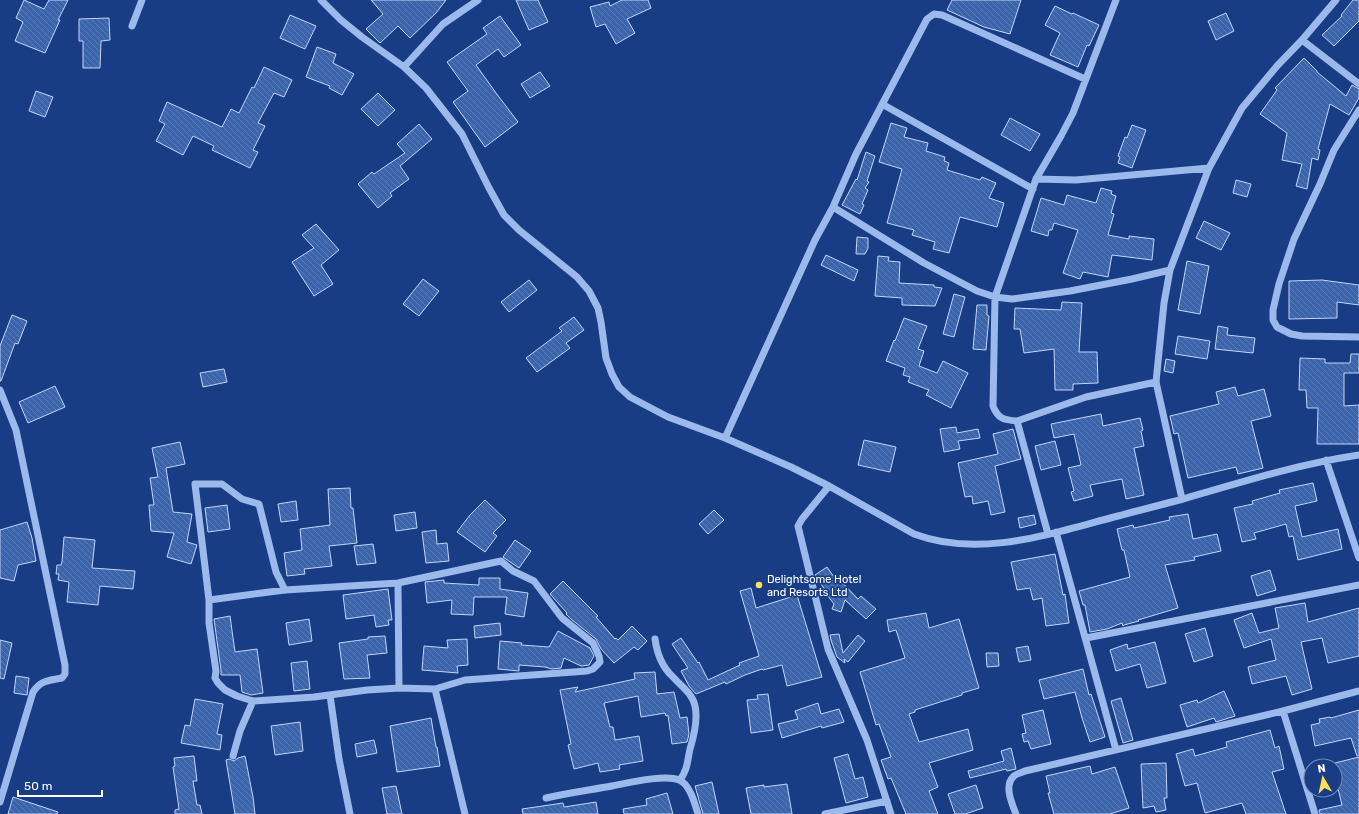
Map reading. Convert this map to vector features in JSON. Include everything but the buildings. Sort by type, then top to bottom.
[{"type":"street","points":[[132,26],[142,0]]},
{"type":"street","points":[[321,0],[341,20],[362,37],[404,67],[437,101],[462,134],[504,214],[519,230],[577,277],[589,291],[598,308],[606,358],[612,374],[619,387],[630,397],[668,417],[725,438],[791,467],[829,486],[907,530],[925,538],[951,543],[985,545],[1002,543],[1056,532],[1182,499],[1268,474],[1326,460],[1359,455]]},
{"type":"street","points":[[404,67],[443,24],[478,0]]},
{"type":"street","points":[[1116,0],[1070,118],[1036,179],[995,297],[993,406],[996,414],[1004,420],[1017,420],[1086,397],[1156,382]]},
{"type":"street","points":[[1182,499],[1156,382],[1159,342],[1170,270],[1209,168],[1242,108],[1336,0]]},
{"type":"street","points":[[725,438],[815,240],[833,207],[856,154],[926,19],[934,14],[942,15],[1085,79]]},
{"type":"street","points":[[1302,40],[1359,84]]},
{"type":"street","points":[[882,104],[1033,189]]},
{"type":"street","points":[[1359,110],[1334,150],[1320,184],[1294,238],[1279,284],[1273,310],[1273,320],[1277,327],[1291,334],[1302,336],[1359,337]]},
{"type":"street","points":[[1036,179],[1076,180],[1209,168]]},
{"type":"street","points":[[833,207],[924,262],[977,291],[995,297],[1012,300],[1070,291],[1170,270]]},
{"type":"street","points":[[0,390],[16,430],[65,665],[65,674],[62,678],[43,682],[38,685],[33,692],[0,802]]},
{"type":"street","points":[[1017,420],[1048,534]]},
{"type":"street","points":[[1326,460],[1359,558]]},
{"type":"street","points":[[209,600],[285,590],[398,583],[501,561],[513,571],[534,581],[562,618],[593,643],[600,662],[593,669],[587,671],[465,680],[435,689],[399,688],[367,690],[330,695],[253,701],[237,696],[225,690],[215,678],[216,671],[209,623],[209,600],[195,484],[222,484],[242,499],[259,504],[276,572],[285,590]]},
{"type":"street","points":[[829,486],[798,526],[828,648],[867,740],[891,814]]},
{"type":"street","points":[[1056,532],[1116,750]]},
{"type":"street","points":[[398,583],[399,688]]},
{"type":"street","points":[[1086,638],[1359,585]]},
{"type":"street","points":[[655,639],[657,652],[663,665],[692,698],[695,706],[696,714],[693,739],[688,756],[686,771],[680,780]]},
{"type":"street","points":[[435,689],[465,814]]},
{"type":"street","points":[[1016,814],[1010,797],[1009,785],[1013,776],[1025,771],[1283,711],[1359,691]]},
{"type":"street","points":[[330,695],[339,759],[350,814]]},
{"type":"street","points":[[233,756],[240,731],[253,701]]},
{"type":"street","points":[[1283,711],[1315,814]]},
{"type":"street","points":[[546,798],[650,779],[680,780],[690,792],[698,814]]},
{"type":"street","points":[[825,814],[887,801]]},
{"type":"place","name":"Delightsome Hotel and Resorts Ltd","points":[[759,585]]}]
